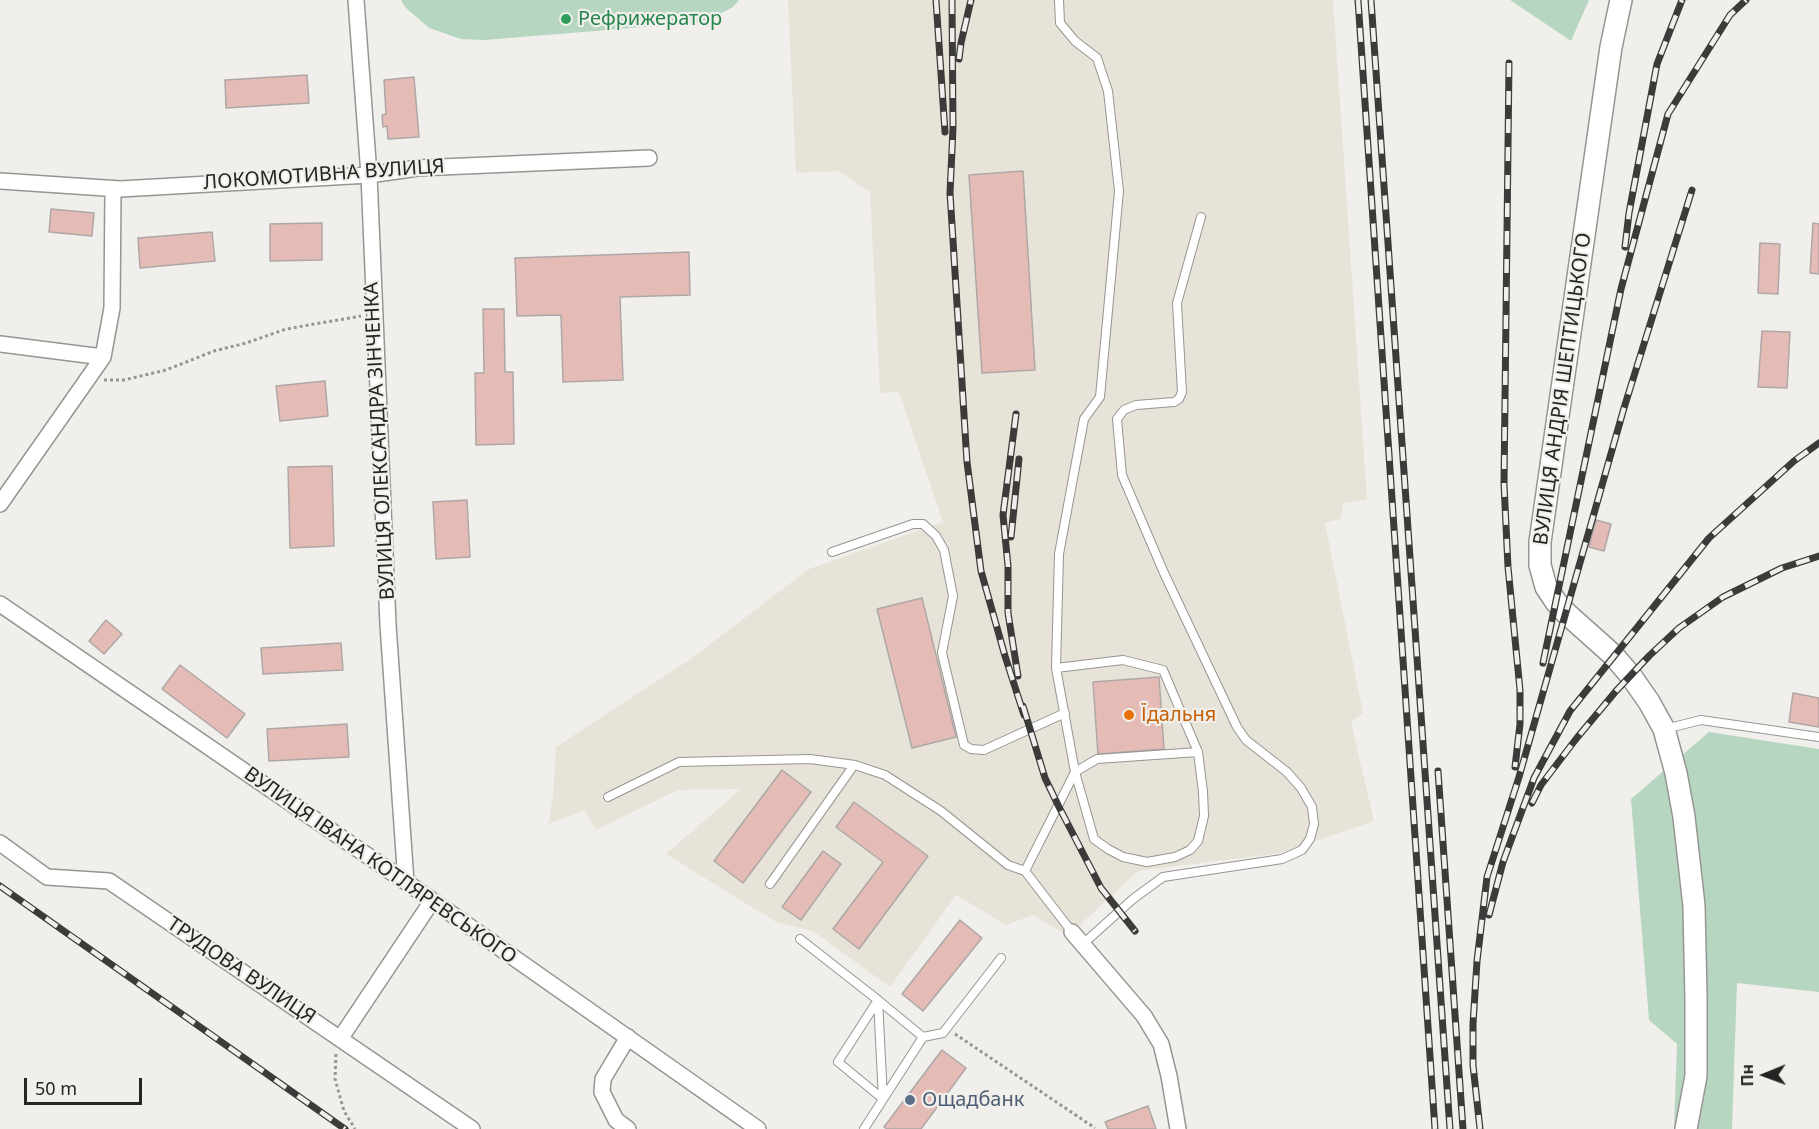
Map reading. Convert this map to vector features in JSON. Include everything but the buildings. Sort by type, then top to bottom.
[{"type":"main road","name":"ВУЛИЦЯ АНДРІЯ ШЕПТИЦЬКОГО","points":[[1621,0],[1607,71],[1540,542],[1540,565],[1546,587],[1556,602],[1613,655],[1649,702],[1664,729],[1676,773],[1684,816],[1694,906],[1696,1076],[1686,1129]]},
{"type":"street","name":"ВУЛИЦЯ ОЛЕКСАНДРА ЗІНЧЕНКА","points":[[356,0],[369,175],[388,625],[406,882]]},
{"type":"street","name":"ЛОКОМОТИВНА ВУЛИЦЯ","points":[[0,180],[113,189],[369,175],[418,168],[649,158]]},
{"type":"street","points":[[0,504],[103,357],[112,308],[113,189]]},
{"type":"street","points":[[0,344],[103,357]]},
{"type":"street","name":"ВУЛИЦЯ ІВАНА КОТЛЯРЕВСЬКОГО","points":[[0,604],[406,882],[758,1129]]},
{"type":"street","name":"ТРУДОВА ВУЛИЦЯ","points":[[0,843],[47,877],[109,881],[472,1129]]},
{"type":"street","points":[[340,1039],[432,901]]},
{"type":"street","points":[[1072,932],[1144,1016],[1161,1044],[1178,1129]]},
{"type":"street","points":[[628,1037],[603,1078],[602,1092],[616,1120],[628,1129]]},
{"type":"lane","points":[[1056,668],[1123,660],[1163,670],[1198,752],[1203,792],[1203,816],[1198,841],[1190,850],[1175,857],[1147,862],[1123,857],[1094,839],[1075,772],[1056,668],[1059,554],[1084,419],[1100,397],[1119,191],[1108,91],[1097,58],[1076,41],[1060,23],[1059,0]]},
{"type":"lane","points":[[1083,944],[1133,899],[1163,878],[1282,859],[1302,850],[1310,839],[1314,824],[1311,807],[1301,788],[1287,772],[1246,740],[1238,727],[1164,573],[1122,475],[1117,418],[1124,410],[1136,405],[1174,402],[1179,399],[1182,392],[1177,303],[1201,217]]},
{"type":"lane","points":[[832,552],[913,524],[923,524],[936,536],[944,550],[953,596],[942,653],[964,745],[971,750],[984,750],[1065,713]]},
{"type":"lane","points":[[1664,729],[1701,720],[1819,737]]},
{"type":"lane","points":[[1025,871],[1075,772],[1097,759],[1198,752]]},
{"type":"lane","points":[[608,797],[679,762],[810,759],[854,765],[885,775],[941,810],[1008,865],[1025,871],[1072,932]]},
{"type":"lane","points":[[770,884],[854,765]]},
{"type":"lane","points":[[800,939],[923,1037]]},
{"type":"lane","points":[[864,1129],[923,1037],[943,1033],[1001,958]]},
{"type":"lane","points":[[878,999],[883,1099]]},
{"type":"lane","points":[[878,999],[838,1062],[883,1099]]},
{"type":"path","points":[[87,380],[124,380],[166,370],[199,356],[246,344],[286,329],[375,314]]},
{"type":"path","points":[[946,1028],[1095,1128]]},
{"type":"path","points":[[340,1039],[334,1059],[335,1079],[344,1111],[355,1129]]},
{"type":"shaded area","points":[[788,0],[1333,0],[1367,499],[1343,503],[1341,519],[1325,523],[1363,713],[1351,722],[1374,821],[1280,853],[1138,871],[1068,936],[1033,915],[1006,925],[956,895],[890,987],[813,931],[776,922],[666,854],[741,789],[678,790],[596,830],[585,810],[548,824],[553,797],[556,747],[689,660],[809,569],[943,522],[899,392],[880,393],[870,192],[839,171],[796,173]]},
{"type":"green space","name":"Рефрижератор","points":[[401,0],[739,0],[733,7],[705,22],[485,40],[461,39],[429,28],[405,7]]},
{"type":"green space","points":[[1510,0],[1589,0],[1571,41]]},
{"type":"green space","points":[[1709,732],[1819,749],[1819,992],[1737,983],[1732,1129],[1674,1129],[1677,1044],[1649,1020],[1631,799]]},
{"type":"railway","points":[[936,0],[945,132]]},
{"type":"railway","points":[[952,0],[953,128],[950,193],[967,462],[981,571],[1024,715]]},
{"type":"railway","points":[[959,59],[971,0]]},
{"type":"railway","points":[[1358,0],[1435,1129]]},
{"type":"railway","points":[[1371,0],[1450,1129]]},
{"type":"railway","points":[[1625,247],[1629,213],[1657,64],[1682,0]]},
{"type":"railway","points":[[1543,663],[1621,289],[1668,114],[1730,15],[1746,0]]},
{"type":"railway","points":[[1509,63],[1504,484],[1508,567],[1520,690],[1520,724],[1515,767]]},
{"type":"railway","points":[[1480,1129],[1473,1065],[1473,1024],[1477,961],[1487,877],[1519,777],[1624,408],[1692,190]]},
{"type":"railway","points":[[1016,414],[1003,515],[1008,566],[1008,613],[1018,676]]},
{"type":"railway","points":[[1489,915],[1503,862],[1534,778],[1570,711],[1709,538],[1794,461],[1819,443]]},
{"type":"railway","points":[[1011,537],[1019,459]]},
{"type":"railway","points":[[1532,803],[1541,785],[1616,691],[1679,628],[1723,597],[1782,568],[1819,556]]},
{"type":"railway","points":[[1023,706],[1045,778],[1058,805],[1101,888],[1135,931]]},
{"type":"railway","points":[[1438,771],[1463,1129]]},
{"type":"railway","points":[[0,886],[345,1129]]},
{"type":"place","name":"Рефрижератор","points":[[566,19]]},
{"type":"place","name":"Їдальня","points":[[1129,715]]},
{"type":"place","name":"Ощадбанк","points":[[910,1100]]}]
